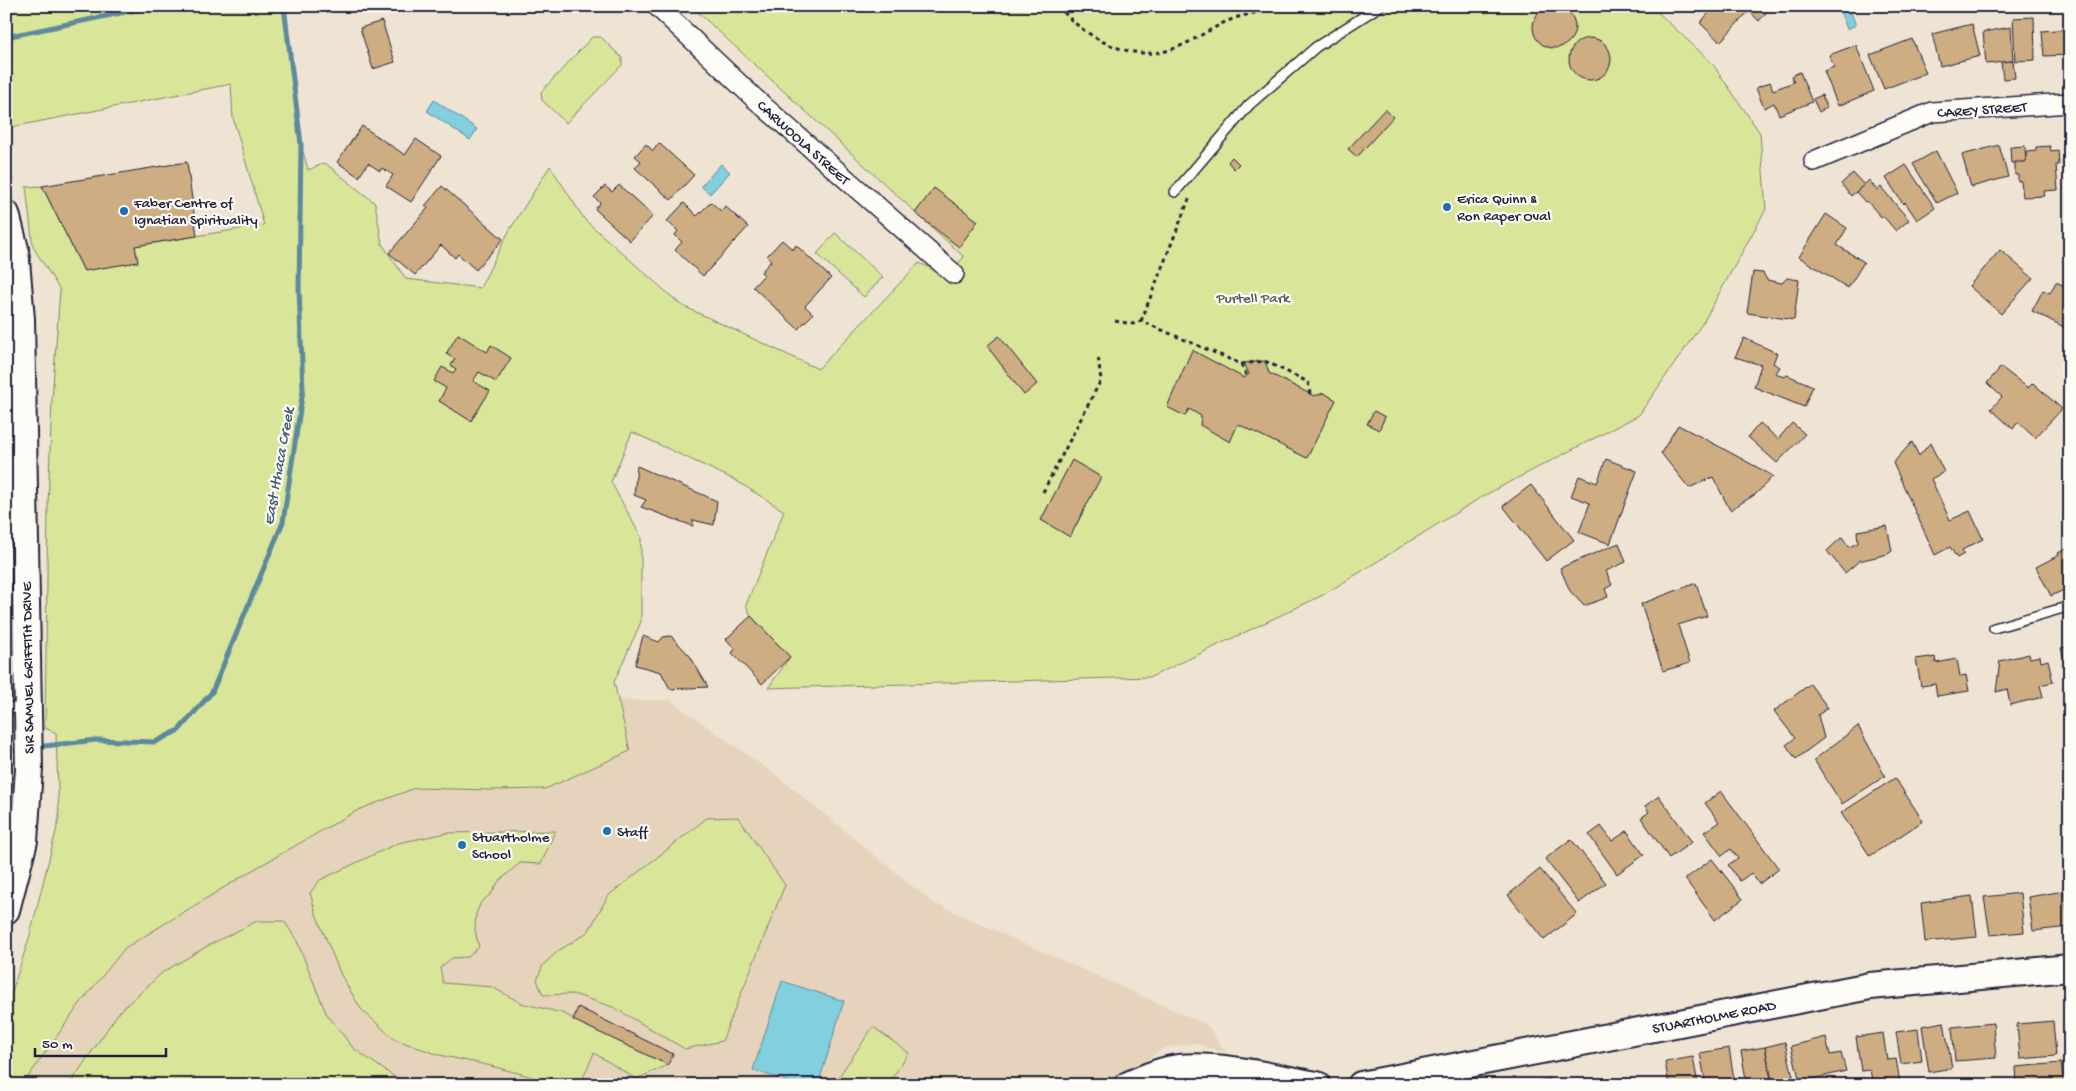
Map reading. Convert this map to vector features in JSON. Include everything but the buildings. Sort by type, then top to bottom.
[{"type":"main road","name":"SIR SAMUEL GRIFFITH DRIVE","points":[[6,214],[14,249],[21,319],[21,715],[29,768],[24,840],[6,910]]},
{"type":"main road","name":"STUARTHOLME ROAD","points":[[1361,1085],[1870,986],[2069,971]]},
{"type":"main road","points":[[1128,1085],[1178,1068],[1208,1067],[1317,1085]]},
{"type":"street","name":"CARWOOLA STREET","points":[[657,6],[753,98],[954,274]]},
{"type":"street","name":"CAREY STREET","points":[[1814,162],[1932,112],[2070,103]]},
{"type":"lane","points":[[1175,192],[1249,105],[1316,47],[1380,6]]},
{"type":"lane","points":[[1994,628],[2070,606]]},
{"type":"path","points":[[1059,6],[1074,22],[1096,39],[1142,54],[1166,51],[1244,15],[1322,6]]},
{"type":"path","points":[[1141,321],[1189,199]]},
{"type":"path","points":[[1114,321],[1133,324],[1141,321],[1241,364],[1264,361],[1308,382],[1310,394]]},
{"type":"path","points":[[1043,492],[1101,380],[1098,356]]},
{"type":"path","points":[[1241,364],[1246,376]]},
{"type":"shaded area","name":"Stuartholme School","points":[[670,700],[780,778],[932,902],[1207,1025],[1227,1054],[1194,1043],[1164,1048],[1109,1085],[6,1085],[77,788],[594,701]]},
{"type":"green space","name":"Purtell Park","points":[[6,6],[284,6],[301,144],[308,170],[325,163],[375,203],[382,244],[406,279],[480,288],[509,231],[550,166],[585,220],[681,305],[818,369],[919,263],[947,275],[964,257],[691,6],[1651,6],[1712,63],[1760,133],[1766,209],[1704,321],[1639,415],[1485,495],[1323,595],[1151,677],[768,688],[790,657],[751,616],[746,605],[784,511],[735,480],[632,432],[611,482],[641,537],[641,622],[614,682],[630,751],[545,789],[415,788],[358,810],[251,871],[125,948],[79,1005],[23,1084],[6,1085],[6,1010],[30,935],[59,819],[56,733],[45,728],[48,505],[52,399],[60,290],[33,247],[26,187],[42,186],[84,271],[135,246],[264,225],[233,118],[231,84],[6,128]]},
{"type":"green space","points":[[592,37],[601,37],[622,58],[622,65],[566,123],[542,100],[541,92]]},
{"type":"green space","points":[[835,233],[883,277],[864,297],[817,254]]},
{"type":"green space","points":[[6,630],[8,774],[6,795]]},
{"type":"green space","points":[[738,817],[785,885],[722,1041],[685,1049],[613,1007],[573,994],[543,995],[537,980],[543,965],[558,951],[588,932],[608,896],[707,818]]},
{"type":"green space","points":[[555,831],[541,864],[520,863],[499,881],[491,894],[481,902],[476,914],[475,930],[479,947],[468,957],[452,958],[440,968],[443,983],[492,987],[521,1003],[562,1013],[668,1065],[636,1079],[594,1053],[580,1085],[547,1085],[537,1078],[439,1055],[394,1039],[361,1009],[341,975],[316,914],[310,893],[320,880],[398,843],[447,833]]},
{"type":"green space","points":[[257,921],[284,921],[297,941],[326,1013],[353,1048],[393,1076],[414,1085],[69,1085],[119,1012],[163,972],[211,944]]},
{"type":"green space","points":[[873,1027],[909,1053],[887,1085],[833,1085]]},
{"type":"water","points":[[1849,8],[1856,25],[1847,29],[1840,11]]},
{"type":"water","points":[[434,100],[477,129],[470,140],[427,111]]},
{"type":"water","points":[[721,164],[730,172],[710,194],[701,186]]},
{"type":"water","points":[[782,981],[844,1001],[818,1085],[798,1085],[753,1070]]},
{"type":"waterway","points":[[6,37],[154,6]]},
{"type":"waterway","name":"East Ithaca Creek","points":[[36,747],[96,740],[155,742],[179,730],[212,692],[283,522],[303,390],[299,289],[301,144],[284,6]]},
{"type":"waterway","name":"East Ithaca Creek","points":[[6,751],[21,749]]},
{"type":"place","name":"Erica Quinn & Ron Raper Oval","points":[[1447,207]]},
{"type":"place","name":"Faber Centre of Ignatian Spirituality","points":[[124,211]]},
{"type":"place","name":"Staff","points":[[607,831]]},
{"type":"place","name":"Stuartholme School","points":[[462,845]]}]
